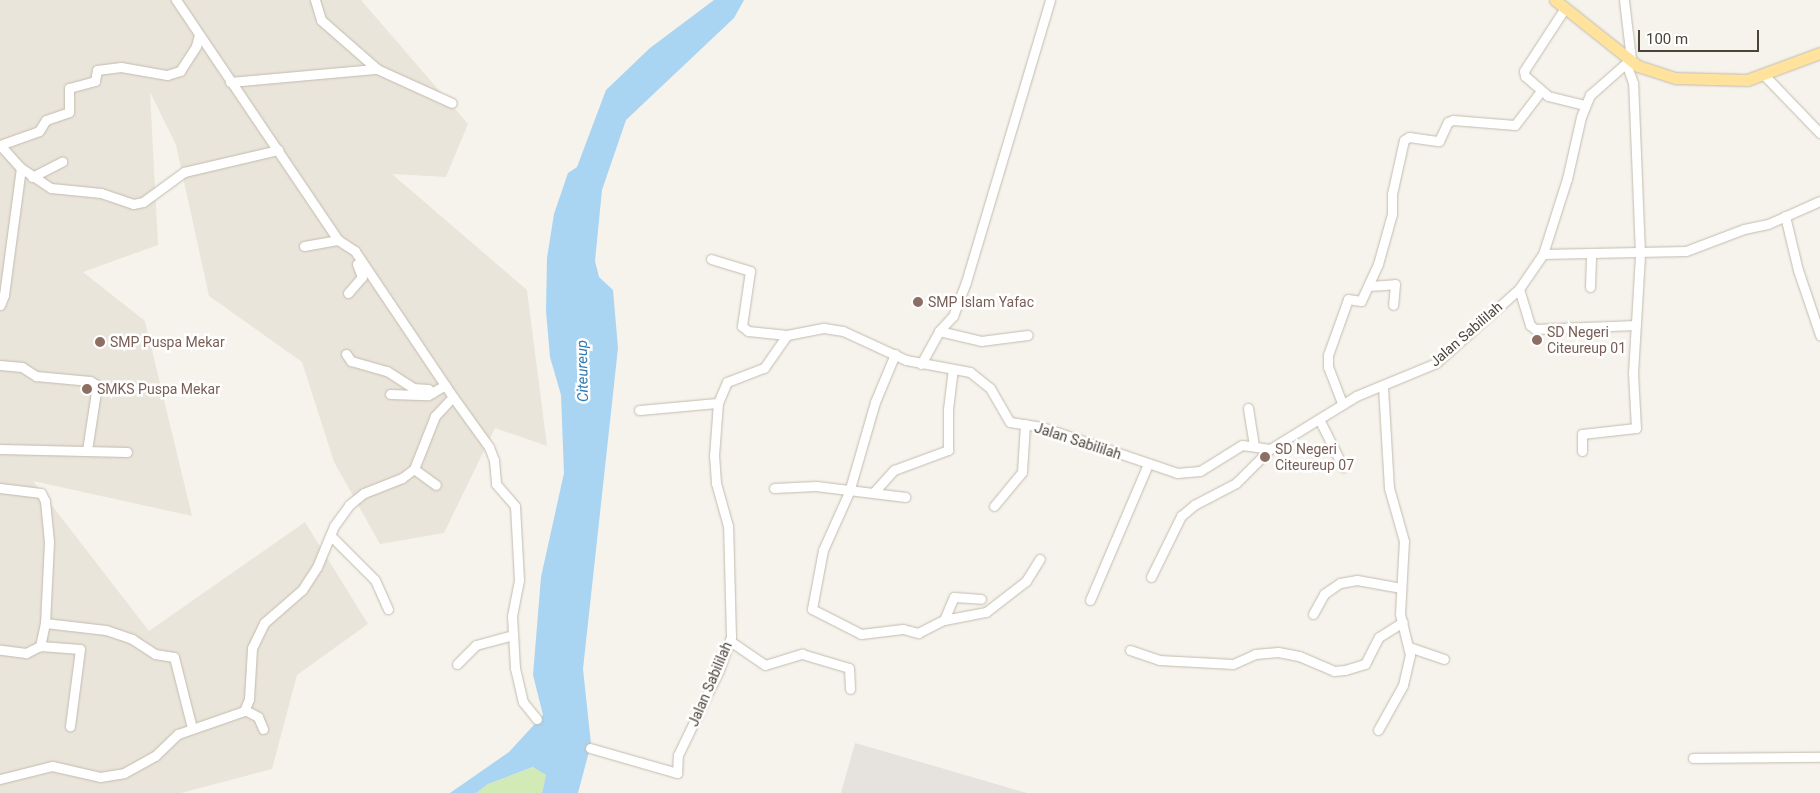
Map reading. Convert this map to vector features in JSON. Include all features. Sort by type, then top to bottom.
[{"type":"main road","points":[[1556,0],[1628,61],[1676,78],[1730,81],[1764,75],[1820,53]]},
{"type":"street","points":[[176,0],[230,82],[363,273],[348,293]]},
{"type":"street","points":[[315,0],[322,20],[377,69],[452,103]]},
{"type":"street","points":[[921,364],[939,332],[953,316],[966,282],[1050,0]]},
{"type":"street","points":[[1582,450],[1582,434],[1636,429],[1636,324],[1640,254],[1633,83],[1628,61],[1624,0]]},
{"type":"street","points":[[1565,8],[1524,71],[1525,76],[1541,91],[1557,100],[1585,105]]},
{"type":"street","points":[[198,35],[196,46],[180,71],[167,75],[120,67],[97,70],[95,81],[69,88],[69,112],[46,120],[39,131],[0,145],[21,168],[51,188],[101,193],[138,204],[184,172],[278,150]]},
{"type":"street","name":"Jalan Sabililah","points":[[590,748],[677,773],[678,755],[730,641],[728,526],[716,484],[714,456],[718,404],[727,382],[764,368],[787,335],[824,328],[843,331],[921,364],[978,376],[990,388],[1007,419],[1055,431],[1148,464],[1189,474],[1209,466],[1235,447],[1254,446],[1270,449],[1342,403],[1436,363],[1519,289],[1542,254],[1568,179],[1585,105],[1594,90],[1617,74],[1628,61]]},
{"type":"street","points":[[230,82],[377,69]]},
{"type":"street","points":[[1764,75],[1820,133]]},
{"type":"street","points":[[1342,403],[1328,367],[1328,355],[1348,300],[1360,302],[1369,286],[1392,214],[1392,194],[1404,140],[1407,137],[1439,141],[1448,122],[1453,120],[1515,126],[1541,91]]},
{"type":"street","points":[[32,177],[62,162]]},
{"type":"street","points":[[0,305],[4,295],[21,168]]},
{"type":"street","points":[[1542,254],[1640,254],[1698,248],[1820,201]]},
{"type":"street","points":[[1785,216],[1798,270],[1820,335]]},
{"type":"street","points":[[304,246],[341,242],[355,251],[489,447],[494,460],[496,484],[515,506],[519,580],[512,616],[518,690],[523,702],[537,719]]},
{"type":"street","points":[[1590,287],[1591,255]]},
{"type":"street","points":[[711,259],[750,271],[742,326],[748,331],[787,335]]},
{"type":"street","points":[[1369,286],[1396,284],[1393,305]]},
{"type":"street","points":[[1519,289],[1530,325],[1535,329],[1636,324]]},
{"type":"street","points":[[939,332],[982,341],[1028,335]]},
{"type":"street","points":[[346,354],[351,361],[387,371],[413,388],[428,389],[433,393]]},
{"type":"street","points":[[895,354],[876,402],[849,492],[824,550],[812,610],[865,634],[898,629],[918,633],[944,620],[986,612],[1026,581],[1040,559]]},
{"type":"street","points":[[0,365],[22,367],[36,376],[90,381],[96,385],[87,450]]},
{"type":"street","points":[[874,492],[894,470],[948,450],[948,409],[953,370]]},
{"type":"street","points":[[390,394],[433,393],[445,385]]},
{"type":"street","points":[[1378,730],[1408,673],[1409,646],[1402,622],[1401,588],[1404,541],[1389,488],[1383,386]]},
{"type":"street","points":[[0,779],[52,766],[100,777],[124,773],[140,766],[178,734],[245,710],[250,699],[252,648],[258,632],[276,610],[302,590],[342,514],[364,493],[402,478],[414,469],[435,416],[453,397]]},
{"type":"street","points":[[639,410],[718,404]]},
{"type":"street","points":[[1248,408],[1254,446]]},
{"type":"street","points":[[1319,419],[1343,467]]},
{"type":"street","points":[[994,506],[1022,472],[1025,424]]},
{"type":"street","points":[[0,449],[127,452]]},
{"type":"street","points":[[1151,577],[1181,516],[1194,505],[1236,483],[1270,449]]},
{"type":"street","points":[[1090,600],[1148,464]]},
{"type":"street","points":[[414,469],[436,485]]},
{"type":"street","points":[[774,488],[816,486],[849,492],[874,492],[905,497]]},
{"type":"street","points":[[0,488],[33,490],[40,493],[45,501],[49,542],[45,623],[40,646]]},
{"type":"street","points":[[331,536],[375,580],[388,609]]},
{"type":"street","points":[[1313,614],[1324,594],[1340,583],[1357,580],[1401,588]]},
{"type":"street","points":[[944,620],[954,597],[981,599]]},
{"type":"street","points":[[1130,650],[1159,660],[1233,664],[1255,654],[1278,652],[1300,656],[1334,671],[1345,670],[1365,664],[1379,637],[1402,622]]},
{"type":"street","points":[[45,623],[106,630],[132,639],[154,654],[174,657],[192,728]]},
{"type":"street","points":[[457,664],[480,643],[513,635]]},
{"type":"street","points":[[730,641],[765,665],[802,654],[849,668],[850,689]]},
{"type":"street","points":[[0,650],[26,653],[40,646],[80,649],[70,726]]},
{"type":"street","points":[[1409,646],[1444,659]]},
{"type":"street","points":[[245,710],[258,717],[263,729]]},
{"type":"street","points":[[1693,758],[1820,757]]},
{"type":"shaded area","points":[[0,0],[361,0],[468,124],[446,177],[392,174],[527,290],[547,446],[495,428],[444,533],[380,544],[334,462],[302,362],[209,296],[176,145],[150,92],[158,245],[83,272],[145,321],[192,516],[33,481],[149,631],[305,522],[368,624],[297,675],[272,769],[181,793],[0,793]]},
{"type":"shaded area","points":[[855,743],[876,749],[1027,793],[841,793]]},
{"type":"green space","points":[[534,767],[546,775],[542,793],[476,793],[488,784]]},
{"type":"water","name":"Citeureup","points":[[714,0],[744,0],[734,18],[626,120],[602,190],[595,261],[599,277],[613,290],[618,348],[583,669],[591,744],[578,793],[542,793],[546,775],[533,767],[488,784],[476,793],[450,793],[509,752],[543,715],[533,675],[541,577],[564,473],[561,395],[550,357],[546,311],[547,258],[554,214],[568,173],[577,167],[606,90],[650,48]]},
{"type":"place","name":"SMP Islam Yafac","points":[[918,302]]},
{"type":"place","name":"SD Negeri Citeureup 01","points":[[1537,340]]},
{"type":"place","name":"SMP Puspa Mekar","points":[[100,342]]},
{"type":"place","name":"SMKS Puspa Mekar","points":[[87,389]]},
{"type":"place","name":"SD Negeri Citeureup 07","points":[[1265,457]]}]
